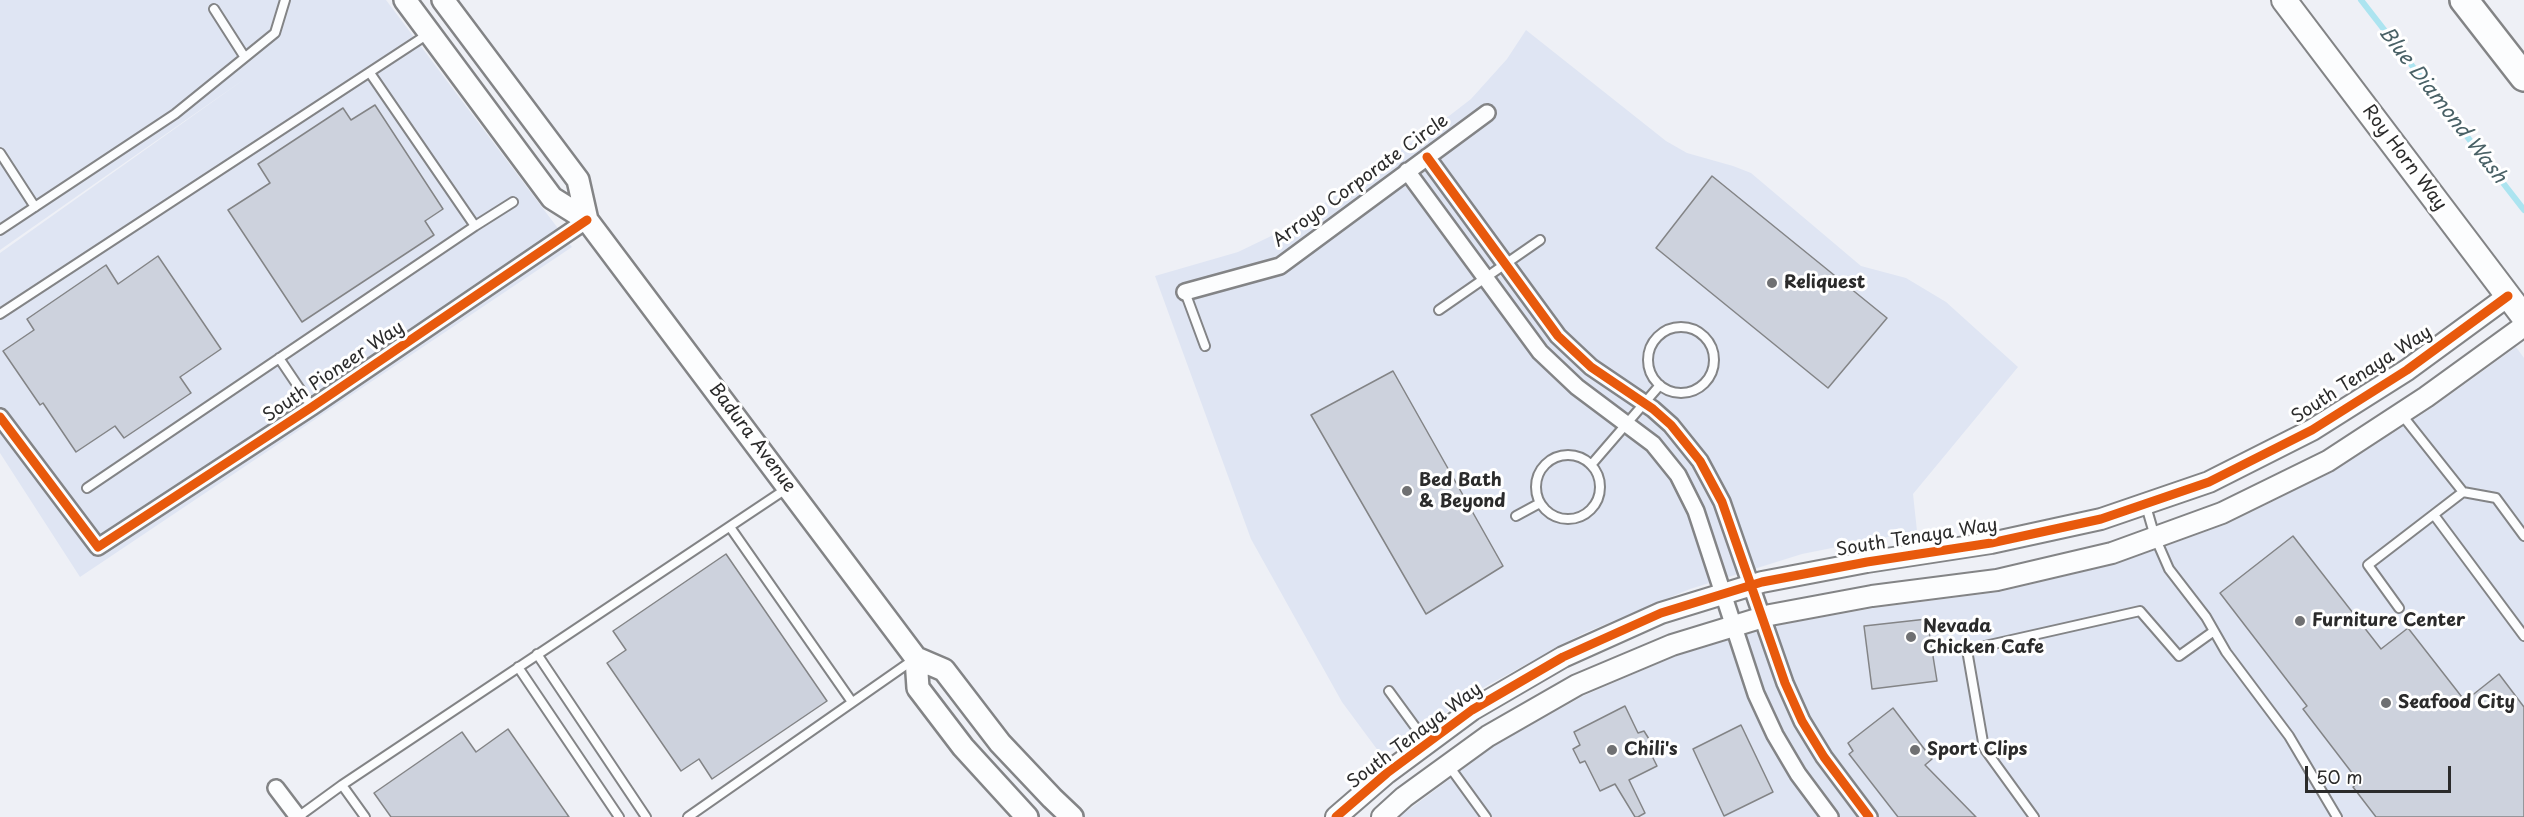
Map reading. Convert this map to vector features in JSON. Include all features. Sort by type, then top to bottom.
[{"type":"highway","points":[[2464,0],[2524,77]]},
{"type":"main road","name":"Badura Avenue","points":[[405,0],[552,198],[587,220],[916,658]]},
{"type":"main road","name":"Badura Avenue","points":[[444,0],[578,180],[587,220]]},
{"type":"main road","name":"Roy Horn Way","points":[[2284,0],[2524,317]]},
{"type":"main road","points":[[1027,817],[963,747],[918,688],[916,658],[944,670],[1000,743],[1072,817]]},
{"type":"street","name":"Arroyo Corporate Circle","points":[[1185,292],[1280,266],[1487,113]]},
{"type":"street","points":[[1427,157],[1543,318],[1573,352],[1645,404],[1678,433],[1706,471],[1722,502],[1785,682],[1802,721],[1824,757],[1869,817]]},
{"type":"street","points":[[1407,171],[1524,333],[1557,371],[1653,444],[1688,492],[1756,694],[1775,735],[1798,774],[1830,817]]},
{"type":"street","name":"South Pioneer Way","points":[[0,417],[98,547],[312,407],[587,220]]},
{"type":"street","name":"South Tenaya Way","points":[[1336,817],[1387,773],[1472,710],[1563,657],[1660,613],[1751,586],[1867,561],[1991,543],[2101,519],[2209,482],[2312,430],[2407,369],[2508,296]]},
{"type":"street","points":[[1382,817],[1404,796],[1488,736],[1577,686],[1672,645],[1763,617],[1872,596],[1997,580],[2112,553],[2222,513],[2328,461],[2401,414],[2524,326]]},
{"type":"street","points":[[276,788],[298,817]]},
{"type":"lane","points":[[0,230],[175,114],[275,33],[285,0]]},
{"type":"lane","points":[[214,9],[244,56]]},
{"type":"lane","points":[[0,314],[429,33]]},
{"type":"lane","points":[[370,73],[476,226]]},
{"type":"lane","points":[[0,153],[35,207]]},
{"type":"lane","points":[[87,488],[513,202]]},
{"type":"lane","points":[[1439,310],[1540,240]]},
{"type":"lane","points":[[1185,292],[1205,346]]},
{"type":"lane","points":[[1689,328],[1698,332],[1712,348],[1712,371],[1707,381],[1698,389],[1687,393],[1675,393],[1660,385],[1650,372],[1648,361],[1653,342],[1669,329],[1689,328]]},
{"type":"lane","points":[[279,358],[312,407]]},
{"type":"lane","points":[[1591,465],[1660,385]]},
{"type":"lane","points":[[2401,414],[2463,492],[2496,498],[2524,536]]},
{"type":"lane","points":[[1573,455],[1591,465],[1598,474],[1600,495],[1595,506],[1588,513],[1567,520],[1556,518],[1540,503],[1536,483],[1545,465],[1553,459],[1573,455]]},
{"type":"lane","points":[[298,817],[342,785],[789,487]]},
{"type":"lane","points":[[2399,608],[2368,565],[2463,492]]},
{"type":"lane","points":[[1516,516],[1540,503]]},
{"type":"lane","points":[[2146,504],[2155,537],[2169,569],[2214,631],[2226,652],[2289,736],[2337,817]]},
{"type":"lane","points":[[2434,515],[2524,636]]},
{"type":"lane","points":[[730,527],[852,702]]},
{"type":"lane","points":[[2034,817],[1984,748],[1967,650],[2140,611],[2178,656],[2214,631]]},
{"type":"lane","points":[[537,654],[646,817]]},
{"type":"lane","points":[[688,817],[916,658]]},
{"type":"lane","points":[[518,667],[619,817]]},
{"type":"lane","points":[[1389,691],[1427,743]]},
{"type":"lane","points":[[1448,765],[1486,817]]},
{"type":"lane","points":[[342,785],[365,817]]},
{"type":"shaded area","points":[[0,0],[386,0],[572,247],[80,577],[0,453],[0,253],[246,78],[0,250]]},
{"type":"shaded area","points":[[1526,30],[1666,141],[1687,153],[1751,173],[1861,266],[1906,278],[1946,302],[2018,367],[1913,494],[1917,531],[1802,554],[1690,589],[1582,634],[1479,690],[1382,756],[1342,702],[1251,539],[1155,276],[1238,252],[1292,226],[1471,99],[1507,59]]},
{"type":"shaded area","points":[[2516,347],[2524,358],[2524,817],[1399,817],[1494,746],[1583,696],[1676,656],[1773,626],[1874,608],[1999,592],[2115,564],[2227,524],[2334,471],[2433,407]]},
{"type":"building","points":[[375,105],[443,209],[425,221],[434,235],[302,322],[228,210],[270,183],[258,164],[343,108],[351,120]]},
{"type":"building","name":"Reliquest","points":[[1712,176],[1887,318],[1828,388],[1656,248]]},
{"type":"building","points":[[158,256],[221,349],[180,377],[191,393],[124,438],[115,426],[76,452],[43,403],[40,405],[3,351],[34,330],[27,319],[106,265],[118,284]]},
{"type":"building","name":"Bed Bath & Beyond","points":[[1393,371],[1503,566],[1426,614],[1311,415]]},
{"type":"building","points":[[2293,536],[2381,649],[2408,628],[2465,701],[2499,674],[2524,707],[2524,817],[2376,817],[2353,787],[2359,782],[2303,709],[2307,706],[2220,593]]},
{"type":"building","points":[[726,554],[827,701],[712,779],[699,759],[681,771],[607,663],[626,650],[613,631]]},
{"type":"building","points":[[1927,619],[1937,681],[1872,689],[1864,626]]},
{"type":"building","name":"Chili's","points":[[1625,706],[1638,733],[1644,731],[1654,747],[1649,750],[1657,766],[1629,780],[1645,813],[1638,817],[1635,817],[1615,784],[1600,791],[1585,761],[1580,763],[1573,749],[1580,745],[1574,732]]},
{"type":"building","points":[[1893,708],[1932,759],[1925,765],[1976,817],[1898,817],[1849,754],[1853,751],[1848,743]]},
{"type":"building","points":[[1741,725],[1773,792],[1724,816],[1693,749]]},
{"type":"building","points":[[508,729],[569,817],[391,817],[374,793],[462,732],[476,752]]},
{"type":"waterway","name":"Blue Diamond Wash","points":[[2361,0],[2524,210]]},
{"type":"cycle path","points":[[1427,157],[1558,336],[1591,367],[1653,409],[1671,425],[1700,461],[1722,502],[1785,683],[1802,721],[1824,757],[1869,817]]},
{"type":"cycle path","points":[[0,417],[98,547],[312,407],[587,220]]},
{"type":"cycle path","points":[[1336,817],[1387,773],[1472,710],[1563,657],[1661,613],[1762,582],[1867,562],[1991,543],[2101,519],[2209,482],[2312,430],[2407,370],[2508,296]]},
{"type":"place","name":"Reliquest","points":[[1772,283]]},
{"type":"place","name":"Bed Bath & Beyond","points":[[1407,491]]},
{"type":"place","name":"Furniture Center","points":[[2300,621]]},
{"type":"place","name":"Nevada Chicken Cafe","points":[[1911,637]]},
{"type":"place","name":"Seafood City","points":[[2386,703]]},
{"type":"place","name":"Chili's","points":[[1612,750]]},
{"type":"place","name":"Sport Clips","points":[[1915,750]]}]
